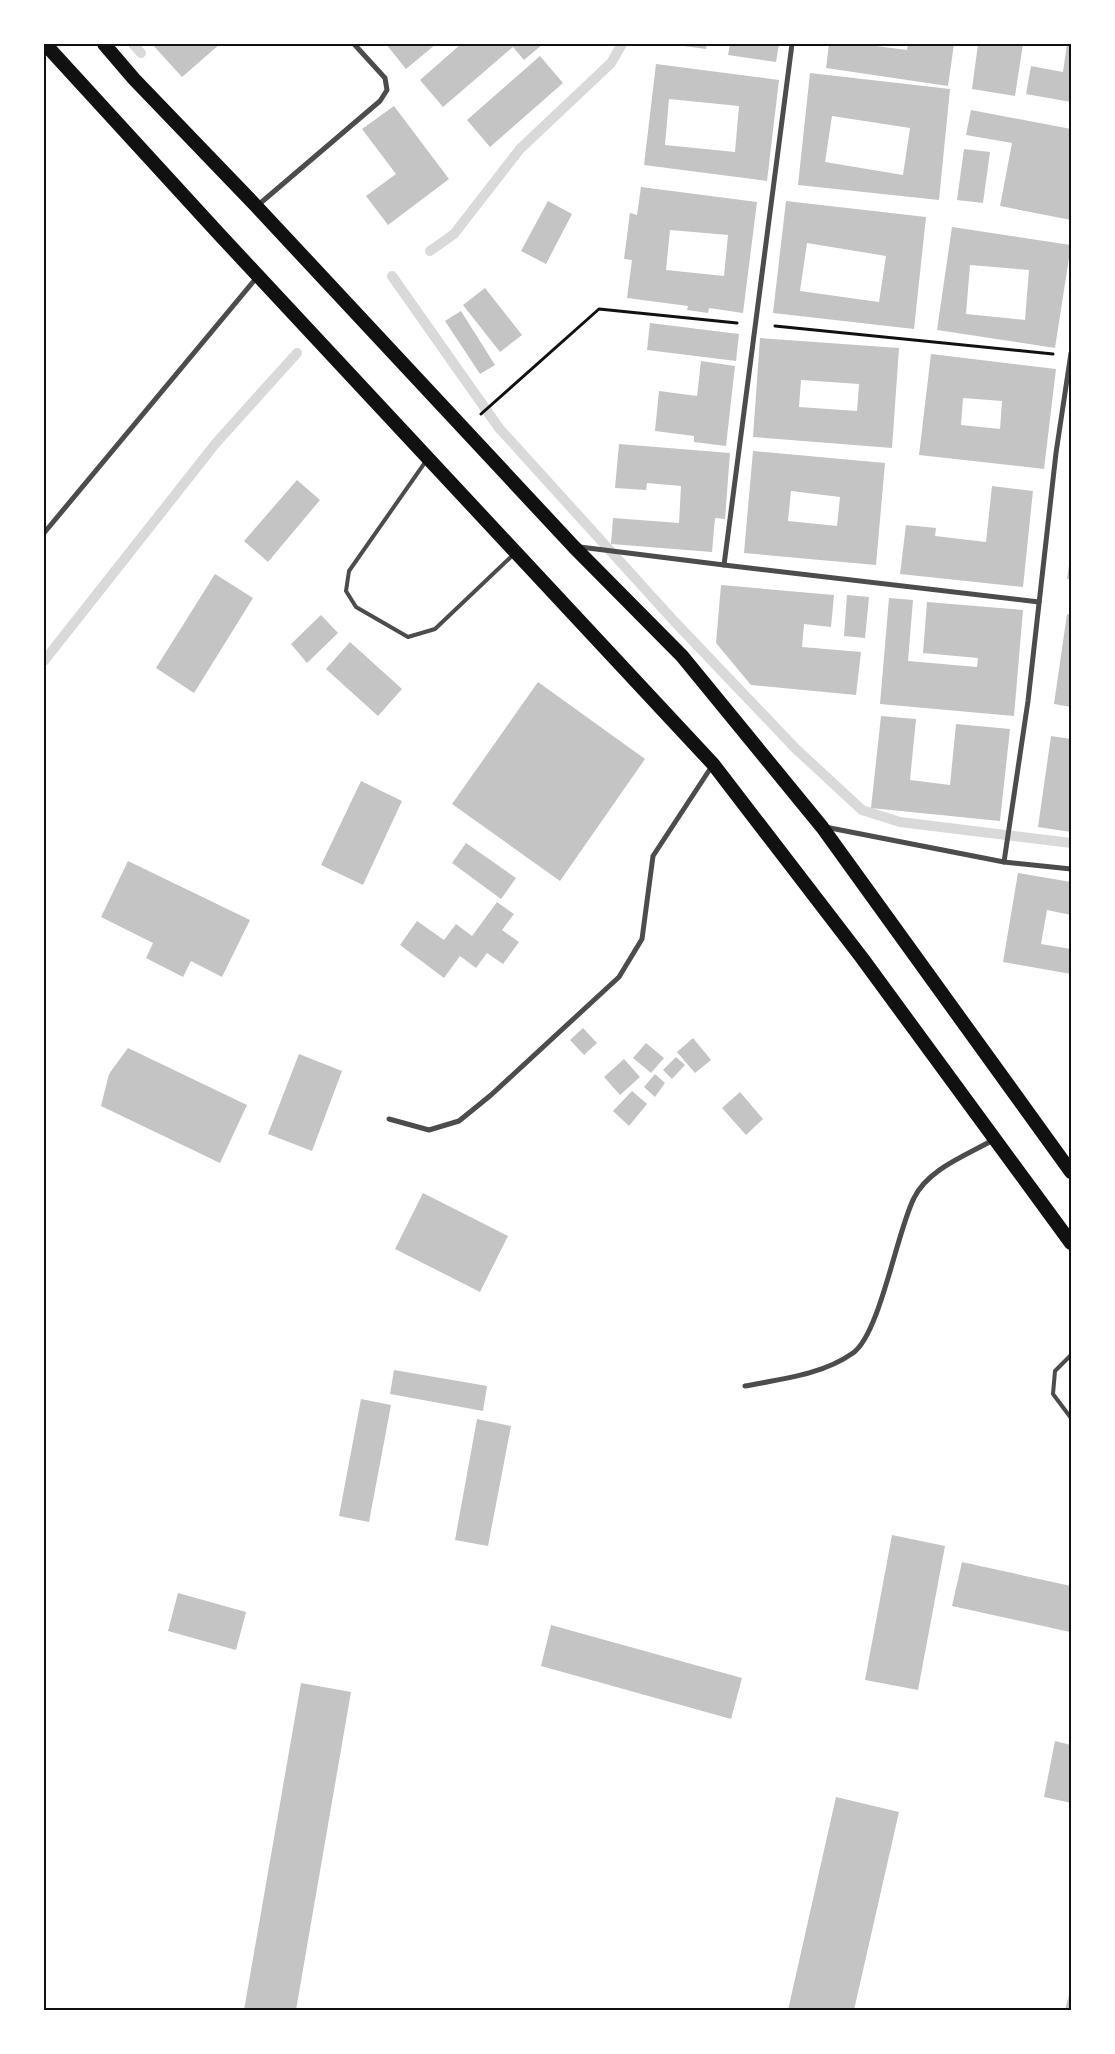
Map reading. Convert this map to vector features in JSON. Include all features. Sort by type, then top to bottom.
[{"type":"highway","points":[[45,44],[428,459],[714,764],[862,958],[993,1140],[1071,1243]]},
{"type":"highway","points":[[104,44],[134,79],[257,207],[574,546],[682,656],[822,827],[1071,1172]]},
{"type":"street","points":[[257,207],[380,101],[387,90],[385,78],[354,44]]},
{"type":"street","points":[[724,565],[792,44]]},
{"type":"street","points":[[44,533],[258,276]]},
{"type":"street","points":[[1004,862],[1028,700],[1056,453],[1071,353]]},
{"type":"street","points":[[574,546],[1039,602]]},
{"type":"street","points":[[389,1119],[429,1130],[459,1121],[491,1095],[619,977],[642,939],[653,856],[714,764]]},
{"type":"street","points":[[822,827],[1004,862],[1071,869]]},
{"type":"street","points":[[745,1386],[819,1371],[854,1352],[869,1332],[914,1197],[932,1176],[993,1140]]},
{"type":"lane","points":[[428,459],[349,571],[346,590],[356,607],[408,637],[435,628],[516,553]]},
{"type":"lane","points":[[1071,1355],[1055,1371],[1053,1394],[1071,1418]]},
{"type":"building","points":[[152,44],[220,44],[182,77]]},
{"type":"building","points":[[386,44],[436,44],[406,69]]},
{"type":"building","points":[[461,44],[543,44],[524,60],[513,47],[443,107],[420,80]]},
{"type":"building","points":[[669,44],[707,44],[706,49]]},
{"type":"building","points":[[730,44],[779,44],[776,62],[728,55]]},
{"type":"building","points":[[829,44],[861,44],[907,50],[908,44],[954,44],[948,86],[826,68]]},
{"type":"building","points":[[978,44],[1023,44],[1015,96],[972,89]]},
{"type":"building","points":[[1067,44],[1071,44],[1071,102],[1026,94],[1031,66],[1063,72]]},
{"type":"building","points":[[540,56],[563,83],[490,147],[467,120]]},
{"type":"building","points":[[656,64],[779,80],[767,181],[644,165]],"holes":[[[669,99],[739,106],[735,152],[665,145]]]},
{"type":"building","points":[[810,73],[950,89],[939,200],[798,185]],"holes":[[[832,116],[910,128],[903,175],[825,162]]]},
{"type":"building","points":[[394,106],[449,179],[388,225],[366,196],[396,174],[362,129]]},
{"type":"building","points":[[971,110],[1071,129],[1071,220],[1000,206],[1012,143],[966,135]]},
{"type":"building","points":[[964,149],[990,152],[983,203],[957,200]]},
{"type":"building","points":[[641,187],[757,202],[743,313],[709,308],[708,313],[687,310],[688,306],[627,298],[632,260],[624,259],[630,213],[637,215]],"holes":[[[670,230],[728,235],[724,276],[666,270]]]},
{"type":"building","points":[[548,201],[572,214],[546,264],[521,251]]},
{"type":"building","points":[[786,201],[926,217],[914,329],[773,313]],"holes":[[[807,243],[886,256],[879,302],[800,291]]]},
{"type":"building","points":[[952,227],[1071,245],[1055,348],[937,330]],"holes":[[[970,265],[1029,270],[1025,320],[966,314]]]},
{"type":"building","points":[[485,288],[522,335],[500,352],[463,305]]},
{"type":"building","points":[[461,311],[495,365],[480,374],[445,321]]},
{"type":"building","points":[[650,323],[739,334],[736,361],[647,350]]},
{"type":"building","points":[[760,338],[899,348],[892,448],[753,437]],"holes":[[[801,380],[859,384],[857,411],[799,407]]]},
{"type":"building","points":[[931,354],[1056,369],[1044,469],[919,455]],"holes":[[[963,398],[1002,401],[1000,429],[961,425]]]},
{"type":"building","points":[[701,361],[735,366],[726,446],[694,442],[694,436],[655,431],[659,391],[697,396]]},
{"type":"building","points":[[619,444],[730,453],[725,519],[715,518],[712,552],[611,544],[613,518],[679,523],[681,486],[647,483],[646,490],[615,488]]},
{"type":"building","points":[[753,451],[885,463],[876,565],[744,553]],"holes":[[[791,491],[840,497],[837,526],[788,521]]]},
{"type":"building","points":[[297,480],[320,500],[268,562],[244,541]]},
{"type":"building","points":[[992,486],[1033,491],[1023,587],[900,574],[906,525],[936,528],[935,536],[986,542]]},
{"type":"building","points":[[1070,559],[1071,579],[1067,579]]},
{"type":"building","points":[[215,574],[253,598],[194,693],[156,668]]},
{"type":"building","points":[[721,585],[834,595],[831,627],[804,624],[802,647],[861,652],[856,695],[751,685],[716,643]]},
{"type":"building","points":[[847,595],[869,597],[865,638],[844,636]]},
{"type":"building","points":[[889,598],[913,600],[908,661],[977,667],[978,658],[923,653],[927,602],[1023,610],[1014,716],[880,704]]},
{"type":"building","points":[[1067,614],[1071,615],[1071,707],[1054,704]]},
{"type":"building","points":[[321,615],[338,633],[307,663],[291,644]]},
{"type":"building","points":[[350,642],[402,689],[378,716],[326,669]]},
{"type":"building","points":[[538,682],[645,759],[560,881],[452,804]]},
{"type":"building","points":[[881,716],[916,719],[910,780],[950,785],[956,724],[1010,729],[1000,821],[871,808]]},
{"type":"building","points":[[1051,736],[1071,739],[1071,832],[1038,827]]},
{"type":"building","points":[[361,781],[402,801],[363,885],[321,865]]},
{"type":"building","points":[[466,843],[516,878],[501,899],[452,863]]},
{"type":"building","points":[[128,861],[250,920],[222,977],[191,961],[183,977],[146,958],[153,943],[101,917]]},
{"type":"building","points":[[1018,873],[1071,882],[1071,915],[1047,910],[1041,944],[1071,949],[1071,974],[1003,962]]},
{"type":"building","points":[[497,902],[514,914],[502,930],[519,942],[503,964],[487,953],[476,968],[460,956],[444,978],[400,945],[417,921],[444,940],[456,924],[472,936]]},
{"type":"building","points":[[583,1028],[597,1043],[584,1055],[570,1040]]},
{"type":"building","points":[[693,1038],[711,1060],[695,1073],[677,1052]]},
{"type":"building","points":[[646,1043],[664,1058],[651,1073],[633,1058]]},
{"type":"building","points":[[128,1048],[247,1105],[220,1163],[101,1106],[109,1074]]},
{"type":"building","points":[[299,1054],[342,1071],[312,1151],[268,1134]]},
{"type":"building","points":[[676,1057],[685,1065],[672,1079],[663,1070]]},
{"type":"building","points":[[624,1059],[640,1077],[620,1095],[604,1077]]},
{"type":"building","points":[[655,1074],[665,1083],[655,1097],[644,1087]]},
{"type":"building","points":[[632,1091],[647,1104],[629,1126],[613,1111]]},
{"type":"building","points":[[740,1092],[763,1119],[746,1135],[722,1108]]},
{"type":"building","points":[[423,1193],[508,1236],[480,1292],[395,1249]]},
{"type":"building","points":[[394,1370],[487,1386],[483,1411],[390,1394]]},
{"type":"building","points":[[361,1399],[391,1405],[369,1522],[339,1516]]},
{"type":"building","points":[[477,1419],[511,1426],[488,1546],[455,1540]]},
{"type":"building","points":[[892,1535],[945,1546],[918,1690],[865,1680]]},
{"type":"building","points":[[962,1562],[1071,1586],[1070,1632],[952,1606]]},
{"type":"building","points":[[178,1593],[246,1612],[236,1650],[168,1631]]},
{"type":"building","points":[[551,1625],[742,1678],[731,1719],[541,1666]]},
{"type":"building","points":[[301,1683],[351,1692],[296,2010],[244,2010]]},
{"type":"building","points":[[1055,1741],[1071,1745],[1071,1803],[1044,1797]]},
{"type":"building","points":[[836,1797],[899,1812],[854,2010],[788,2010]]},
{"type":"building","points":[[1071,1988],[1071,2010],[1065,2010]]},
{"type":"waterway","points":[[133,44],[141,53]]},
{"type":"waterway","points":[[430,251],[454,234],[520,149],[611,63],[622,44]]},
{"type":"waterway","points":[[392,276],[499,428],[674,621],[796,749],[862,810],[900,822],[1071,843]]},
{"type":"waterway","points":[[44,661],[216,443],[297,353]]}]
